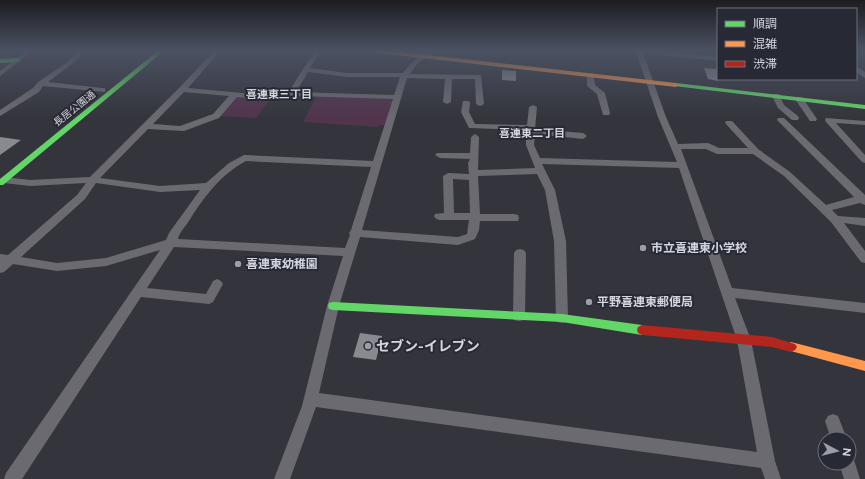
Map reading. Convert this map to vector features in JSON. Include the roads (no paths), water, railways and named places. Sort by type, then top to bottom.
[{"type":"street","points":[[0,114],[36,90],[41,84],[57,72]]},
{"type":"street","name":"長居公園通","points":[[1,178],[124,72]]},
{"type":"street","name":"長居公園通","points":[[1,178],[134,72]]},
{"type":"street","points":[[0,269],[5,258],[81,197],[93,180],[198,72]]},
{"type":"street","points":[[291,94],[305,72]]},
{"type":"street","points":[[325,72],[347,75],[478,77],[480,104]]},
{"type":"street","points":[[282,479],[310,400],[333,306],[354,232],[397,97],[404,76],[407,72]]},
{"type":"street","points":[[571,72],[865,102]]},
{"type":"street","points":[[587,72],[865,107]]},
{"type":"street","points":[[646,72],[662,117],[683,165],[744,340],[767,461],[773,479]]},
{"type":"street","points":[[590,75],[591,86],[601,93],[606,113]]},
{"type":"street","points":[[447,102],[449,77]]},
{"type":"street","points":[[41,84],[102,90]]},
{"type":"street","points":[[182,90],[275,98],[291,94],[397,97]]},
{"type":"street","points":[[146,126],[181,129],[216,116],[235,94]]},
{"type":"street","points":[[776,96],[781,106],[795,118]]},
{"type":"street","points":[[799,99],[814,119]]},
{"type":"street","points":[[466,103],[465,112],[472,126],[530,130],[583,136]]},
{"type":"street","points":[[532,107],[530,145],[544,180],[550,190],[560,241],[562,318]]},
{"type":"street","points":[[781,120],[864,200]]},
{"type":"street","points":[[865,123],[830,120],[865,160]]},
{"type":"street","points":[[729,122],[755,151],[787,174],[835,219],[865,259]]},
{"type":"street","points":[[354,232],[458,241],[466,240],[472,235],[474,217],[473,163],[476,159],[475,137]]},
{"type":"street","points":[[675,147],[708,146],[717,151],[755,151]]},
{"type":"street","points":[[440,154],[475,156]]},
{"type":"street","points":[[12,479],[140,292],[171,244],[173,236],[207,186],[231,163],[244,158],[376,164]]},
{"type":"street","points":[[514,218],[444,217],[448,176],[473,175],[539,166],[683,165]]},
{"type":"street","points":[[1,178],[30,183],[93,180],[160,189],[207,186]]},
{"type":"street","points":[[824,209],[864,200]]},
{"type":"street","points":[[835,219],[865,222]]},
{"type":"street","points":[[5,258],[57,267],[106,262],[171,244],[349,252]]},
{"type":"street","points":[[519,316],[520,253]]},
{"type":"street","points":[[140,292],[209,299],[217,284]]},
{"type":"street","points":[[727,292],[865,308]]},
{"type":"street","points":[[333,306],[562,318],[661,333],[772,342],[865,366]]},
{"type":"street","points":[[310,400],[767,461]]},
{"type":"street","points":[[833,420],[836,431]]},
{"type":"place","name":"市立喜連東小学校","points":[[643,248]]},
{"type":"place","name":"喜連東幼稚園","points":[[238,264]]},
{"type":"place","name":"平野喜連東郵便局","points":[[589,302]]},
{"type":"place","name":"セブン-イレブン","points":[[368,346]]},
{"type":"district","name":"喜連東三丁目","points":[[279,94]]},
{"type":"district","name":"喜連東二丁目","points":[[532,133]]}]
